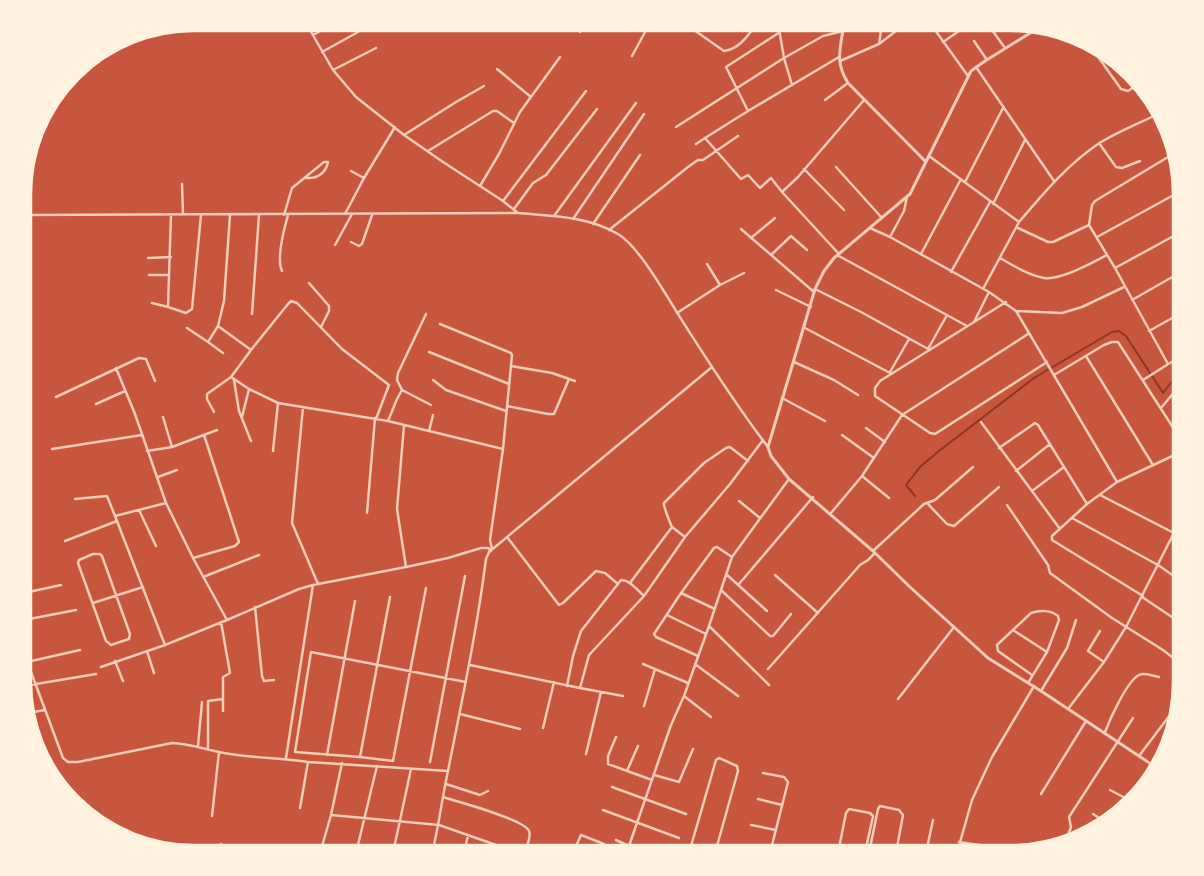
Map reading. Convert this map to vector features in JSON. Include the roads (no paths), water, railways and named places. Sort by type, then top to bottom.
[{"type":"street","points":[[311,32],[333,70],[356,97],[394,127],[518,213]]},
{"type":"street","points":[[312,35],[317,32]]},
{"type":"street","points":[[322,52],[358,32]]},
{"type":"street","points":[[632,56],[645,32]]},
{"type":"street","points":[[697,32],[724,51],[731,50],[751,32]]},
{"type":"street","points":[[748,111],[726,67],[780,32],[784,58],[792,85]]},
{"type":"street","points":[[676,127],[784,58],[823,36],[838,32]]},
{"type":"street","points":[[842,32],[839,60],[842,72],[848,83],[926,162]]},
{"type":"street","points":[[879,44],[881,32]]},
{"type":"street","points":[[696,144],[792,85],[839,60],[879,44],[896,32]]},
{"type":"street","points":[[936,32],[968,76]]},
{"type":"street","points":[[943,42],[957,32]]},
{"type":"street","points":[[993,32],[1005,48]]},
{"type":"street","points":[[768,448],[815,291],[826,267],[838,254],[907,197],[914,187],[968,76],[987,60],[1030,33]]},
{"type":"street","points":[[974,41],[987,60]]},
{"type":"street","points":[[333,70],[376,48]]},
{"type":"street","points":[[480,186],[499,154],[514,123],[560,58]]},
{"type":"street","points":[[1099,59],[1121,89],[1128,91],[1133,88]]},
{"type":"street","points":[[976,68],[1054,181]]},
{"type":"street","points":[[497,69],[531,97]]},
{"type":"street","points":[[825,100],[848,83]]},
{"type":"street","points":[[404,134],[484,86]]},
{"type":"street","points":[[503,201],[586,91]]},
{"type":"street","points":[[782,192],[864,100]]},
{"type":"street","points":[[554,216],[636,103]]},
{"type":"street","points":[[964,182],[1003,108]]},
{"type":"street","points":[[514,209],[533,183],[546,175],[597,109]]},
{"type":"street","points":[[428,151],[493,111],[497,111],[514,123]]},
{"type":"street","points":[[573,219],[644,114]]},
{"type":"street","points":[[983,289],[1019,222],[1063,171],[1100,143],[1153,117]]},
{"type":"street","points":[[345,214],[394,127]]},
{"type":"street","points":[[609,230],[688,167],[698,160],[703,160],[738,136]]},
{"type":"street","points":[[705,138],[715,152],[741,180],[747,175],[760,188],[771,178],[838,254],[967,326]]},
{"type":"street","points":[[951,272],[992,203],[1025,140]]},
{"type":"street","points":[[1100,143],[1116,167],[1122,168],[1140,161]]},
{"type":"street","points":[[593,224],[640,155]]},
{"type":"street","points":[[929,156],[1019,222]]},
{"type":"street","points":[[1168,364],[1124,287],[1116,268],[1089,225],[1092,205],[1095,201],[1169,157]]},
{"type":"street","points":[[282,271],[280,265],[282,245],[292,188],[324,162],[328,162],[320,175],[306,178]]},
{"type":"street","points":[[836,166],[882,218]]},
{"type":"street","points":[[804,169],[844,210]]},
{"type":"street","points":[[351,172],[364,178]]},
{"type":"street","points":[[921,254],[961,179]]},
{"type":"street","points":[[182,184],[182,215]]},
{"type":"street","points":[[1097,237],[1172,196]]},
{"type":"street","points":[[890,237],[904,212],[907,197]]},
{"type":"street","points":[[31,215],[171,216],[518,213],[573,219],[609,230],[624,238],[650,270],[712,367],[768,448],[771,456],[789,478],[831,513],[988,658],[1105,732],[1151,764]]},
{"type":"street","points":[[335,245],[352,214]]},
{"type":"street","points":[[351,242],[359,246],[362,244],[372,214]]},
{"type":"street","points":[[152,303],[168,306],[186,313],[192,309],[194,304],[201,215]]},
{"type":"street","points":[[208,342],[218,326],[224,301],[230,215]]},
{"type":"street","points":[[252,314],[259,215]]},
{"type":"street","points":[[168,306],[171,216]]},
{"type":"street","points":[[751,238],[775,218]]},
{"type":"street","points":[[1017,228],[1048,242],[1053,242],[1089,225]]},
{"type":"street","points":[[870,228],[890,237],[989,292],[1006,302],[1016,311],[1118,482]]},
{"type":"street","points":[[741,229],[815,291],[861,312],[929,349]]},
{"type":"street","points":[[771,255],[791,236],[807,250]]},
{"type":"street","points":[[1116,268],[1172,237]]},
{"type":"street","points":[[1000,258],[1032,274],[1044,278],[1052,278],[1088,265],[1107,255]]},
{"type":"street","points":[[148,258],[171,257]]},
{"type":"street","points":[[707,264],[720,285]]},
{"type":"street","points":[[677,313],[720,285],[744,273]]},
{"type":"street","points":[[149,275],[170,275]]},
{"type":"street","points":[[1132,300],[1172,277]]},
{"type":"street","points":[[309,283],[329,306],[321,327]]},
{"type":"street","points":[[1016,311],[1062,313],[1082,307],[1124,287]]},
{"type":"street","points":[[776,290],[811,307]]},
{"type":"street","points":[[974,322],[989,292]]},
{"type":"street","points":[[214,412],[207,399],[207,394],[231,377],[291,301],[302,306],[342,349],[389,384],[376,419],[367,513]]},
{"type":"street","points":[[1006,302],[891,373],[876,385],[874,394],[878,399],[930,434],[934,434],[1048,363]]},
{"type":"street","points":[[426,314],[398,373],[397,380],[402,390],[431,405]]},
{"type":"street","points":[[929,349],[947,314]]},
{"type":"street","points":[[1149,331],[1172,318]]},
{"type":"street","points":[[440,324],[511,353],[507,406],[490,540],[492,550]]},
{"type":"street","points":[[218,326],[251,350]]},
{"type":"street","points":[[187,328],[224,353]]},
{"type":"street","points":[[805,328],[891,373]]},
{"type":"street","points":[[831,513],[862,476],[902,415],[1028,334]]},
{"type":"street","points":[[891,373],[910,339]]},
{"type":"street","points":[[1054,374],[1112,342],[1118,342],[1172,426]]},
{"type":"street","points":[[429,352],[509,384]]},
{"type":"street","points":[[1086,356],[1153,465]]},
{"type":"street","points":[[56,397],[142,357],[146,359],[155,381]]},
{"type":"street","points":[[794,362],[834,380],[858,394]]},
{"type":"street","points":[[1143,380],[1172,362]]},
{"type":"street","points":[[511,366],[552,373],[575,381]]},
{"type":"street","points":[[434,844],[470,665],[486,559],[492,550],[506,537],[712,367]]},
{"type":"street","points":[[116,368],[166,503],[227,620]]},
{"type":"street","points":[[231,377],[249,389],[278,403],[404,424],[502,449]]},
{"type":"street","points":[[507,406],[554,414],[569,379]]},
{"type":"street","points":[[234,380],[242,417],[251,441]]},
{"type":"street","points":[[433,380],[446,390],[506,411]]},
{"type":"street","points":[[242,417],[249,389]]},
{"type":"street","points":[[388,421],[402,390]]},
{"type":"street","points":[[96,404],[125,391]]},
{"type":"street","points":[[1161,408],[1172,395]]},
{"type":"street","points":[[782,398],[825,421]]},
{"type":"street","points":[[272,451],[278,403]]},
{"type":"street","points":[[303,407],[292,523],[318,584]]},
{"type":"street","points":[[429,430],[433,415]]},
{"type":"street","points":[[163,417],[172,447]]},
{"type":"street","points":[[981,422],[1060,529]]},
{"type":"street","points":[[999,448],[1035,423],[1087,504]]},
{"type":"street","points":[[404,424],[397,509],[406,568]]},
{"type":"street","points":[[866,428],[885,442]]},
{"type":"street","points":[[147,451],[172,447],[217,430]]},
{"type":"street","points":[[52,449],[142,435]]},
{"type":"street","points":[[193,558],[235,546],[239,542],[204,435]]},
{"type":"street","points":[[842,435],[874,458]]},
{"type":"street","points":[[580,688],[589,656],[644,596],[685,537],[748,461],[762,440]]},
{"type":"street","points":[[1016,471],[1050,444]]},
{"type":"street","points":[[685,537],[672,527],[663,504],[704,463],[728,447],[748,461]]},
{"type":"street","points":[[1172,456],[1118,482],[1087,504],[1052,536],[1052,540],[1172,617]]},
{"type":"street","points":[[768,669],[860,565],[868,560],[874,552],[927,503],[935,500],[973,467]]},
{"type":"street","points":[[1032,491],[1064,467]]},
{"type":"street","points":[[157,477],[177,470]]},
{"type":"street","points":[[862,476],[889,498]]},
{"type":"street","points":[[630,845],[671,725],[684,696],[732,557],[789,478]]},
{"type":"street","points":[[927,503],[947,524],[954,526],[999,487]]},
{"type":"street","points":[[1100,495],[1172,532]]},
{"type":"street","points":[[75,499],[107,496],[165,645]]},
{"type":"street","points":[[739,584],[812,497]]},
{"type":"street","points":[[739,501],[760,518]]},
{"type":"street","points":[[115,516],[166,503]]},
{"type":"street","points":[[1007,505],[1048,565],[1050,574],[1172,657]]},
{"type":"street","points":[[139,510],[156,546]]},
{"type":"street","points":[[1072,518],[1158,565],[1172,575]]},
{"type":"street","points":[[65,542],[117,521]]},
{"type":"street","points":[[630,583],[672,527]]},
{"type":"street","points":[[506,537],[559,605],[596,571],[605,573],[618,584]]},
{"type":"street","points":[[1068,709],[1104,662],[1126,627],[1172,537]]},
{"type":"street","points":[[698,656],[654,634],[681,593],[716,547],[732,557]]},
{"type":"street","points":[[101,667],[165,645],[313,585],[406,568],[481,548],[492,550]]},
{"type":"street","points":[[93,554],[100,554],[108,570],[130,634],[129,639],[111,645],[107,643],[93,603],[78,560],[93,554]]},
{"type":"street","points":[[203,577],[260,555]]},
{"type":"street","points":[[726,574],[767,611]]},
{"type":"street","points":[[775,575],[818,613]]},
{"type":"street","points":[[430,762],[465,576]]},
{"type":"street","points":[[567,686],[573,656],[581,631],[618,584],[623,580],[630,583],[644,596]]},
{"type":"street","points":[[32,591],[61,585]]},
{"type":"street","points":[[286,758],[313,585]]},
{"type":"street","points":[[93,603],[143,587]]},
{"type":"street","points":[[426,588],[410,671],[394,761],[296,752],[310,655],[314,652],[376,664],[410,671],[466,682]]},
{"type":"street","points":[[721,590],[770,636],[773,636],[791,614]]},
{"type":"street","points":[[681,593],[715,609]]},
{"type":"street","points":[[360,757],[390,597]]},
{"type":"street","points":[[326,755],[355,601]]},
{"type":"street","points":[[255,607],[262,676],[264,681],[274,680]]},
{"type":"street","points":[[32,618],[76,610]]},
{"type":"street","points":[[1028,683],[1047,652],[1060,618],[1055,613],[1038,611],[1028,615],[997,645],[997,649],[1032,675]]},
{"type":"street","points":[[667,615],[706,634]]},
{"type":"street","points":[[1041,691],[1067,648],[1076,620]]},
{"type":"street","points":[[221,622],[230,673],[223,677],[223,711]]},
{"type":"street","points":[[709,626],[769,685]]},
{"type":"street","points":[[898,699],[954,626]]},
{"type":"street","points":[[1013,630],[1047,652]]},
{"type":"street","points":[[1100,631],[1088,651],[1104,662]]},
{"type":"street","points":[[32,660],[80,650]]},
{"type":"street","points":[[146,651],[154,673]]},
{"type":"street","points":[[116,661],[123,682]]},
{"type":"street","points":[[643,664],[688,683]]},
{"type":"street","points":[[695,664],[738,696]]},
{"type":"street","points":[[470,665],[622,696]]},
{"type":"street","points":[[644,706],[655,669]]},
{"type":"street","points":[[32,685],[96,674]]},
{"type":"street","points":[[1105,732],[1110,718],[1135,679],[1144,674],[1159,677]]},
{"type":"street","points":[[32,676],[63,758],[68,762],[78,762],[167,743],[182,743],[219,752],[286,758],[308,762],[448,771]]},
{"type":"street","points":[[543,728],[554,682]]},
{"type":"street","points":[[958,845],[972,800],[992,757],[1034,686]]},
{"type":"street","points":[[586,754],[601,692]]},
{"type":"street","points":[[684,696],[711,717]]},
{"type":"street","points":[[208,749],[208,701],[223,699]]},
{"type":"street","points":[[198,746],[202,702]]},
{"type":"street","points":[[34,712],[45,710]]},
{"type":"street","points":[[460,714],[520,728]]},
{"type":"street","points":[[1139,756],[1170,716]]},
{"type":"street","points":[[1069,833],[1071,827],[1068,817],[1133,718]]},
{"type":"street","points":[[1042,794],[1087,721]]},
{"type":"street","points":[[616,737],[607,763],[652,780]]},
{"type":"street","points":[[627,771],[638,746]]},
{"type":"street","points":[[654,775],[678,782],[694,749]]},
{"type":"street","points":[[212,816],[219,752]]},
{"type":"street","points":[[691,845],[716,760],[719,758],[737,766],[738,771],[717,845]]},
{"type":"street","points":[[300,808],[308,762]]},
{"type":"street","points":[[323,844],[342,763]]},
{"type":"street","points":[[359,844],[377,766]]},
{"type":"street","points":[[395,844],[412,769]]},
{"type":"street","points":[[763,773],[784,777],[787,780],[772,845]]},
{"type":"street","points":[[446,784],[480,795],[488,791]]},
{"type":"street","points":[[612,788],[686,814]]},
{"type":"street","points":[[1110,790],[1124,797]]},
{"type":"street","points":[[443,797],[509,818],[526,827],[529,830],[530,836],[527,844]]},
{"type":"street","points":[[758,799],[782,805]]},
{"type":"street","points":[[869,845],[878,810],[882,806],[900,810],[903,815],[898,845]]},
{"type":"street","points":[[840,845],[846,811],[849,809],[870,813],[873,816],[868,845]]},
{"type":"street","points":[[603,810],[679,838]]},
{"type":"street","points":[[1093,814],[1099,818]]},
{"type":"street","points":[[331,815],[439,825],[493,844]]},
{"type":"street","points":[[928,845],[934,820]]},
{"type":"street","points":[[751,825],[776,830]]},
{"type":"street","points":[[466,844],[468,835]]},
{"type":"street","points":[[577,844],[581,835],[604,845]]},
{"type":"street","points":[[616,840],[627,845]]},
{"type":"street","points":[[959,842],[977,845]]},
{"type":"waterway","points":[[915,496],[906,485],[920,467],[939,451],[1034,378],[1112,332],[1119,331],[1126,336],[1163,393],[1172,382]]}]
